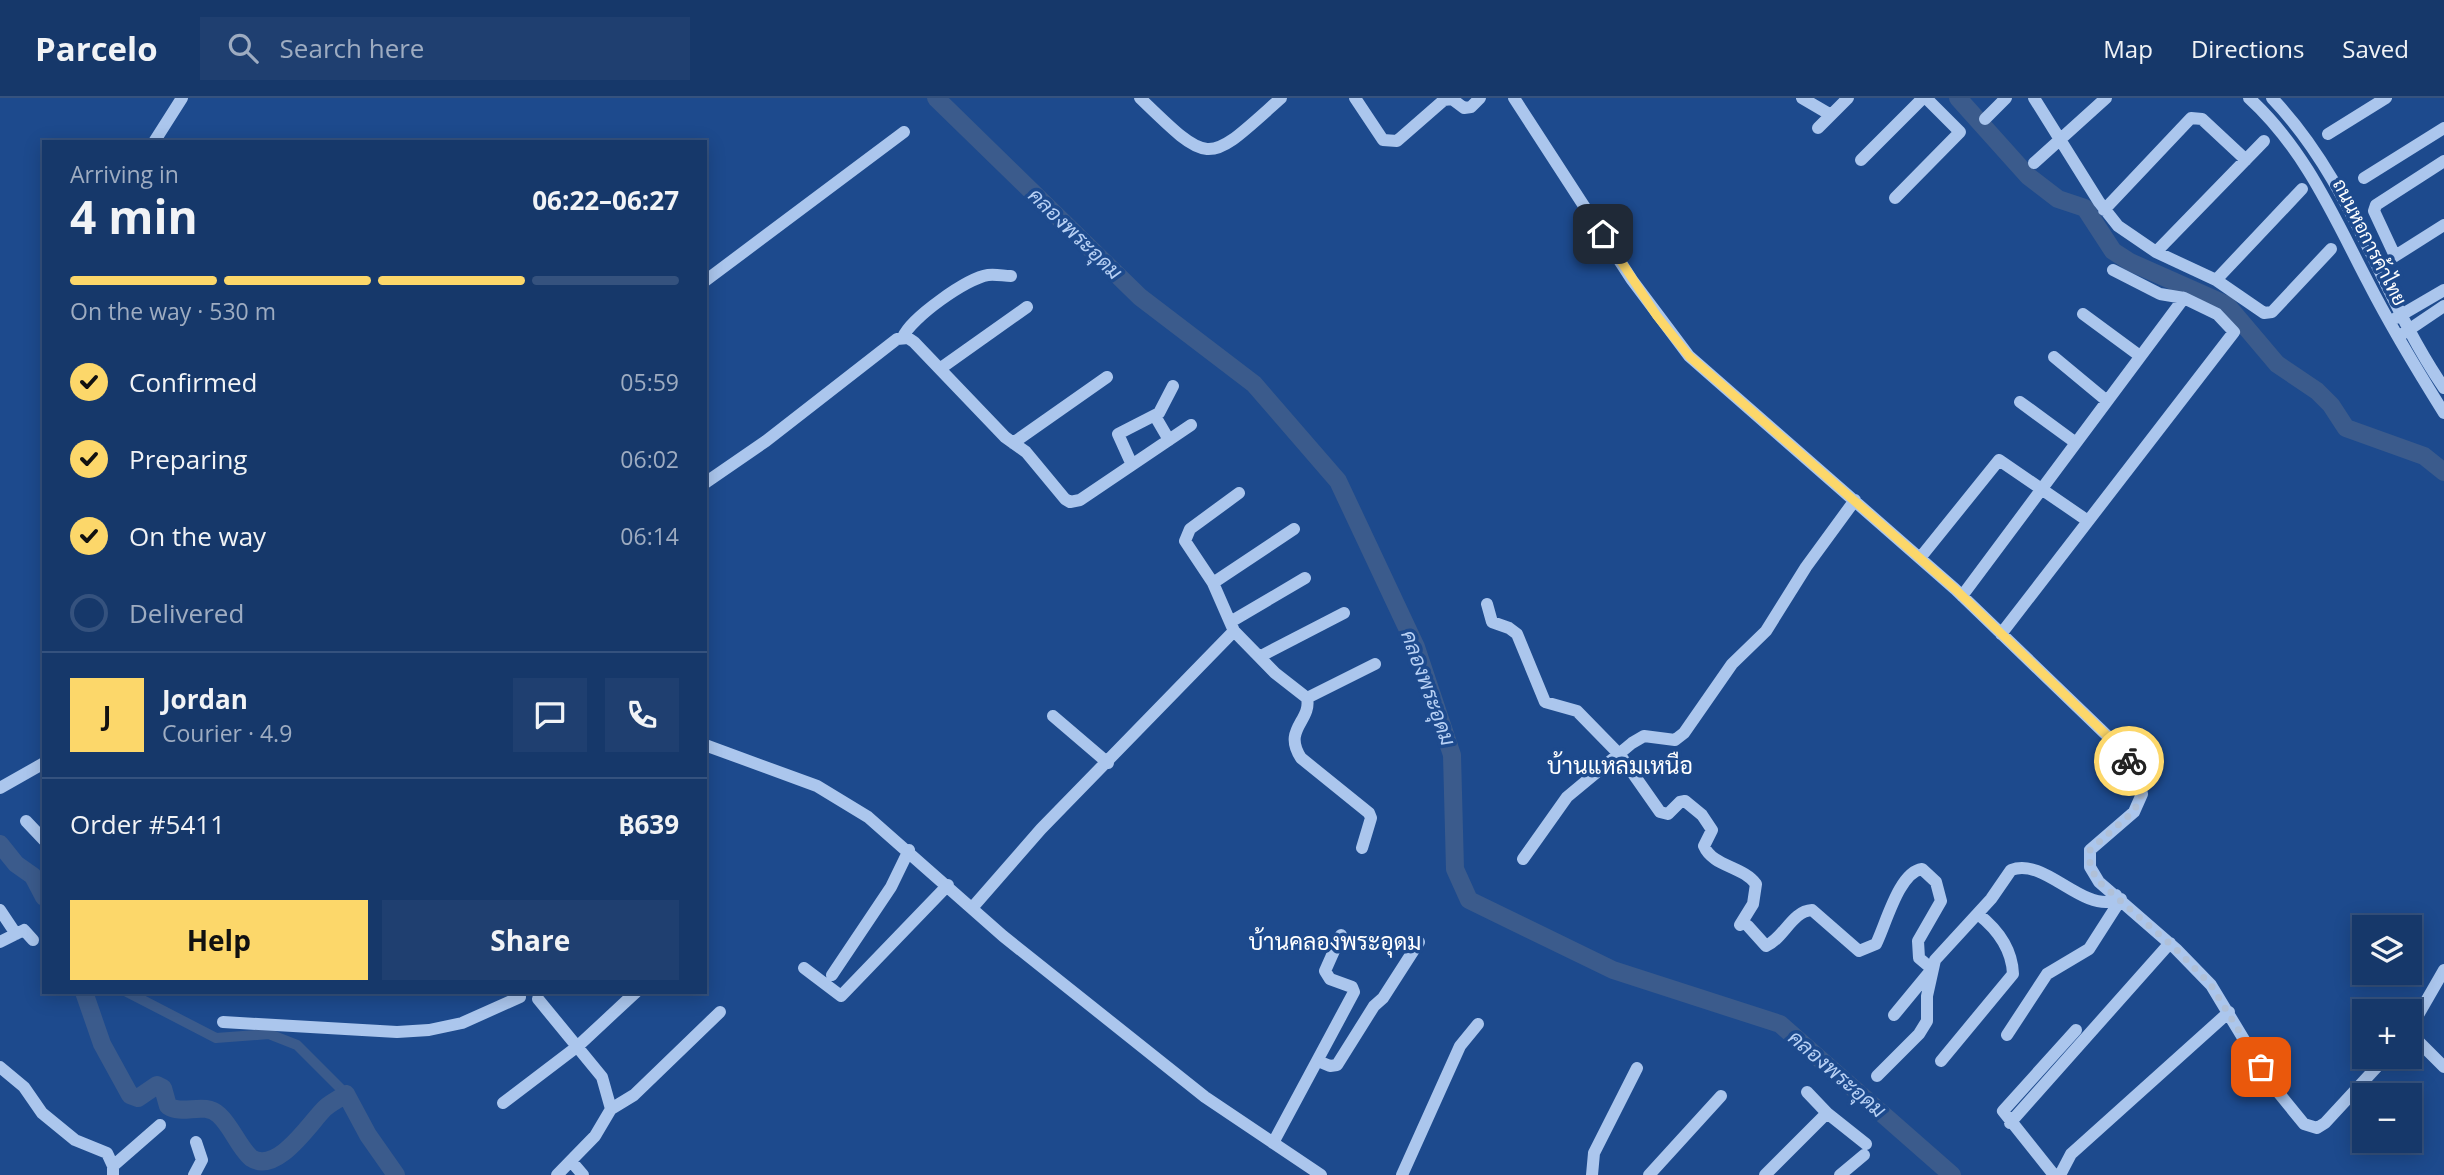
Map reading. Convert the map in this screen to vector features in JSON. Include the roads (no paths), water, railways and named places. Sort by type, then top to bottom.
[{"type":"street","points":[[155,140],[182,98]]},
{"type":"street","points":[[1140,98],[1185,141],[1208,150],[1230,143],[1281,98]]},
{"type":"street","points":[[1355,98],[1383,140],[1390,143],[1397,141],[1444,100],[1452,99],[1464,108],[1471,107],[1480,98]]},
{"type":"street","points":[[1514,98],[1632,280],[1689,356],[1962,596],[2121,749],[2138,776],[2142,794],[2134,811],[2090,850],[2090,867],[2099,882],[2170,943],[2211,985],[2269,1081],[2304,1124],[2316,1128],[2375,1069]]},
{"type":"street","points":[[1802,98],[1831,115]]},
{"type":"street","points":[[1818,128],[1848,98]]},
{"type":"street","points":[[1861,160],[1925,98],[1960,132],[1895,198]]},
{"type":"street","points":[[1985,119],[2006,98]]},
{"type":"street","points":[[2034,98],[2104,210],[2118,226],[2156,252],[2217,280],[2267,314],[2331,249]]},
{"type":"street","points":[[2034,163],[2106,98]]},
{"type":"street","points":[[2328,134],[2386,98]]},
{"type":"street","name":"ถนนหอการค้าไทย","points":[[2268,102],[2298,125],[2331,172],[2410,328],[2444,388]]},
{"type":"street","name":"ถนนหอการค้าไทย","points":[[2268,102],[2316,180],[2397,336],[2444,412]]},
{"type":"street","points":[[2104,210],[2191,118],[2202,119],[2246,160]]},
{"type":"street","points":[[2364,178],[2444,128]]},
{"type":"street","points":[[707,280],[904,132]]},
{"type":"street","points":[[2156,252],[2264,141]]},
{"type":"street","points":[[2444,161],[2376,205],[2374,211],[2395,256],[2444,225]]},
{"type":"street","points":[[2217,280],[2302,189]]},
{"type":"street","points":[[2001,634],[2234,332],[2217,314],[2184,298],[2160,294],[2113,270]]},
{"type":"street","points":[[903,337],[908,326],[924,313],[981,278],[1011,275]]},
{"type":"street","points":[[2390,322],[2444,290]]},
{"type":"street","points":[[1962,596],[2184,298]]},
{"type":"street","points":[[2397,336],[2444,306]]},
{"type":"street","points":[[941,368],[1027,307]]},
{"type":"street","points":[[2083,314],[2140,356]]},
{"type":"street","points":[[707,482],[766,441],[903,337],[914,342],[941,368],[1013,443],[1027,453],[1070,502],[1080,500],[1192,425]]},
{"type":"street","points":[[2054,357],[2107,401]]},
{"type":"street","points":[[1013,443],[1107,377]]},
{"type":"street","points":[[1132,464],[1118,434],[1155,416],[1173,386]]},
{"type":"street","points":[[2021,402],[2076,443]]},
{"type":"street","points":[[1155,416],[1169,440]]},
{"type":"street","points":[[1920,558],[1998,460],[2088,521]]},
{"type":"street","points":[[1239,493],[1191,529],[1185,537],[1213,583],[1233,626],[1275,673],[1307,698],[1309,705],[1294,734],[1294,746],[1301,758],[1369,813],[1371,818],[1362,848]]},
{"type":"street","points":[[1523,859],[1567,797],[1644,736],[1665,741],[1675,740],[1684,733],[1732,664],[1766,631],[1806,567],[1855,500]]},
{"type":"street","points":[[1213,583],[1294,529]]},
{"type":"street","points":[[972,908],[1041,829],[1108,763],[1233,626],[1305,579]]},
{"type":"street","points":[[1487,604],[1492,622],[1517,634],[1545,702],[1577,711],[1620,755],[1660,812],[1668,814],[1683,800],[1690,804],[1712,830],[1704,846],[1705,850],[1754,881],[1753,904],[1744,925],[1766,946],[1777,940],[1800,914],[1812,910],[1860,951],[1867,950],[1876,944],[1904,881],[1912,872],[1922,869],[1936,883],[1941,901],[1918,941],[1919,958],[1931,969]]},
{"type":"street","points":[[1261,656],[1344,613]]},
{"type":"street","points":[[1307,698],[1375,664]]},
{"type":"street","points":[[1054,716],[1108,763]]},
{"type":"street","points":[[707,746],[833,794],[909,850],[1003,936],[1205,1097],[1321,1175]]},
{"type":"street","points":[[0,788],[42,764]]},
{"type":"street","points":[[26,821],[42,838]]},
{"type":"street","points":[[832,975],[891,887],[909,850]]},
{"type":"street","points":[[1894,1015],[1944,949],[1978,914],[2015,868],[2030,869],[2099,904],[2114,901],[2119,897]]},
{"type":"street","points":[[804,968],[841,996],[948,885]]},
{"type":"street","points":[[2007,1035],[2047,974],[2090,949],[2119,897]]},
{"type":"street","points":[[0,910],[16,934]]},
{"type":"street","points":[[1941,1061],[2013,974],[2011,961],[1997,931],[1978,914]]},
{"type":"street","points":[[0,942],[24,930],[33,940]]},
{"type":"street","points":[[1273,1143],[1354,992],[1352,987],[1326,975],[1326,966],[1341,934]]},
{"type":"street","points":[[1318,1061],[1330,1066],[1337,1065],[1419,942]]},
{"type":"street","points":[[2010,1123],[2170,943]]},
{"type":"street","points":[[1877,1076],[1919,1034],[1927,1021],[1931,969]]},
{"type":"street","points":[[2422,1009],[2444,970]]},
{"type":"street","points":[[503,1103],[578,1046],[634,994]]},
{"type":"street","points":[[223,1022],[397,1032],[429,1030],[462,1023],[519,995],[527,1001],[541,996],[602,1077],[611,1109]]},
{"type":"street","points":[[557,1175],[595,1136],[611,1109],[634,1095],[720,1012]]},
{"type":"street","points":[[2060,1175],[2071,1154],[2229,1012]]},
{"type":"street","points":[[1402,1175],[1460,1046],[1478,1024]]},
{"type":"street","points":[[2054,1175],[2003,1111],[2076,1030]]},
{"type":"street","points":[[2422,1044],[2444,1067]]},
{"type":"street","points":[[0,1067],[24,1087],[42,1113],[75,1140],[105,1152],[113,1170],[160,1125]]},
{"type":"street","points":[[1591,1175],[1594,1153],[1637,1068]]},
{"type":"street","points":[[1807,1092],[1865,1149],[1840,1175]]},
{"type":"street","points":[[1649,1175],[1721,1096]]},
{"type":"street","points":[[1765,1175],[1828,1113]]},
{"type":"street","points":[[194,1175],[202,1160],[196,1142]]},
{"type":"street","points":[[571,1161],[583,1175]]},
{"type":"waterway","name":"คลองพระอุดม","points":[[936,98],[1140,297],[1254,384],[1338,481],[1416,647],[1452,755],[1455,869],[1469,900],[1613,970],[1780,1024],[1952,1175]]},
{"type":"waterway","points":[[1958,98],[2028,176],[2058,199],[2085,208],[2113,251],[2130,262],[2227,305],[2277,364],[2317,391],[2331,405],[2346,428],[2424,456],[2444,472]]},
{"type":"waterway","points":[[0,844],[16,864],[33,876],[42,893]]},
{"type":"waterway","points":[[85,994],[102,1044],[130,1095],[138,1098],[157,1085],[163,1088],[168,1106],[174,1109],[213,1111],[224,1120],[246,1153],[261,1161],[282,1154],[324,1109],[346,1094],[368,1135],[396,1175]]},
{"type":"waterway","points":[[131,994],[216,1038],[269,1034],[297,1045],[346,1094]]},
{"type":"district","name":"บ้านแหลมเหนือ","points":[[1620,766]]},
{"type":"district","name":"บ้านคลองพระอุดม","points":[[1335,942]]}]
